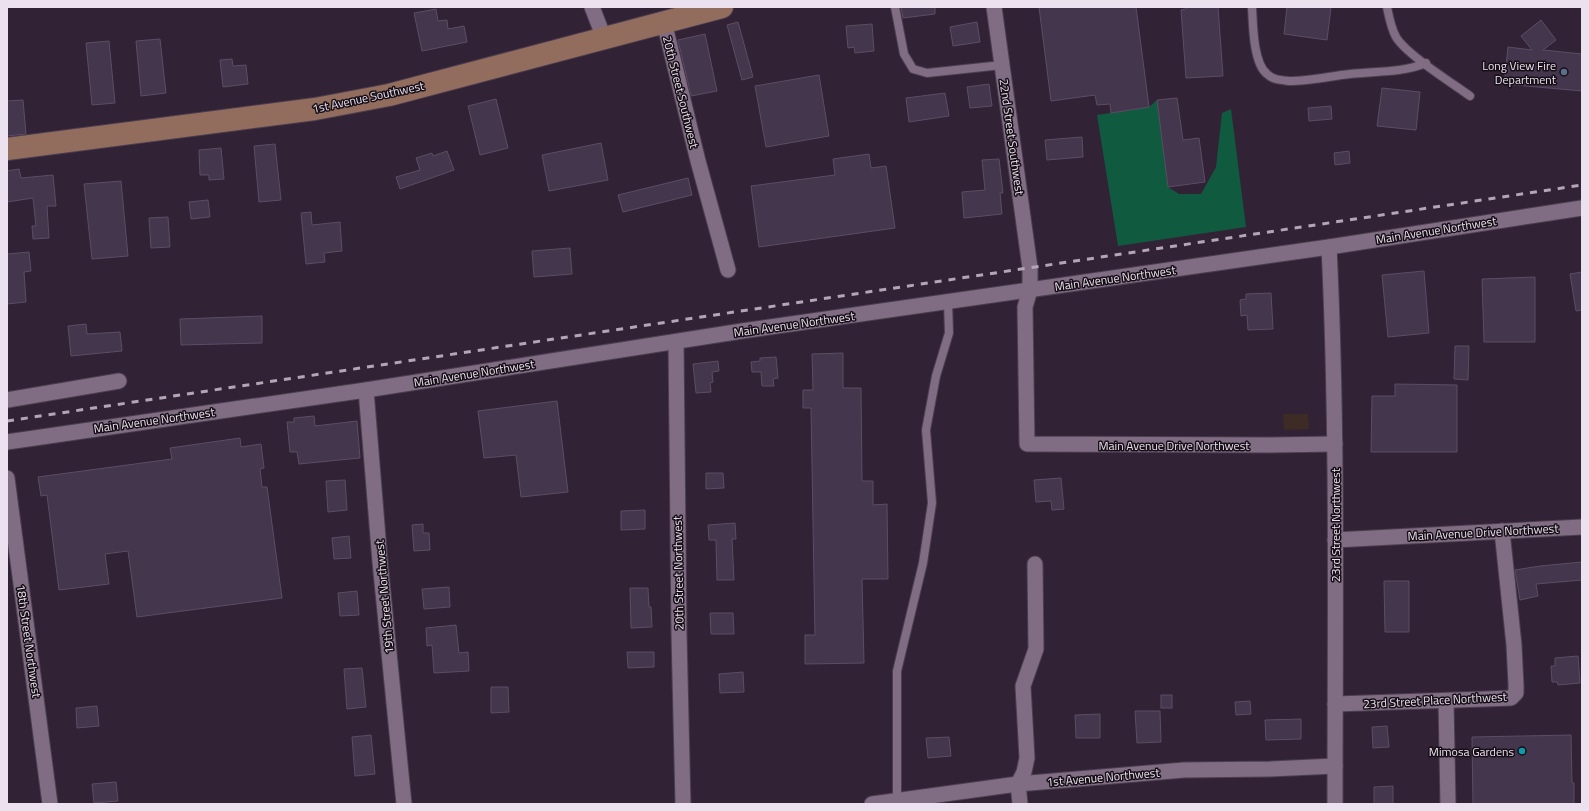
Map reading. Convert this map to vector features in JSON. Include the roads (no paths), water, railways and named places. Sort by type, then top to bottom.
[{"type":"main road","name":"1st Avenue Southwest","points":[[7,149],[347,104],[389,95],[722,7]]},
{"type":"street","points":[[592,7],[604,38]]},
{"type":"street","name":"22nd Street Southwest","points":[[994,7],[1030,268],[1030,290],[1025,307],[1027,430]]},
{"type":"street","name":"20th Street Southwest","points":[[664,22],[698,161],[728,270]]},
{"type":"street","name":"Main Avenue Northwest","points":[[7,442],[366,390],[676,342],[1582,208]]},
{"type":"street","name":"23rd Street Northwest","points":[[1329,246],[1333,326],[1335,444],[1335,804]]},
{"type":"street","name":"20th Street Northwest","points":[[676,342],[679,633],[683,804]]},
{"type":"street","points":[[7,400],[119,381]]},
{"type":"street","name":"19th Street Northwest","points":[[366,390],[381,570],[404,804]]},
{"type":"street","name":"Main Avenue Drive Northwest","points":[[1027,430],[1027,444],[1335,444]]},
{"type":"street","name":"18th Street Northwest","points":[[7,478],[50,804]]},
{"type":"street","name":"Main Avenue Drive Northwest","points":[[1335,540],[1582,527]]},
{"type":"street","name":"23rd Street Place Northwest","points":[[1335,704],[1446,702],[1511,698],[1516,693],[1514,645],[1502,531]]},
{"type":"street","points":[[1020,804],[1018,784],[1024,772],[1027,758],[1023,686],[1036,649],[1035,564]]},
{"type":"street","points":[[1446,702],[1448,804]]},
{"type":"street","name":"1st Avenue Northwest","points":[[872,804],[897,800],[945,799],[1018,784],[1184,770],[1270,769],[1335,766]]},
{"type":"lane","points":[[895,7],[904,54],[913,69],[927,73],[1002,65]]},
{"type":"lane","points":[[1252,7],[1254,36],[1259,61],[1265,73],[1273,79],[1291,81],[1412,69],[1426,63]]},
{"type":"lane","points":[[1387,7],[1391,27],[1396,38],[1406,49],[1470,96]]},
{"type":"lane","points":[[897,800],[897,671],[923,562],[932,503],[926,430],[936,376],[949,333],[948,302]]},
{"type":"railway","points":[[7,421],[1582,185]]},
{"type":"place","name":"Long View Fire Department","points":[[1564,72]]},
{"type":"place","name":"Mimosa Gardens","points":[[1522,751]]}]
